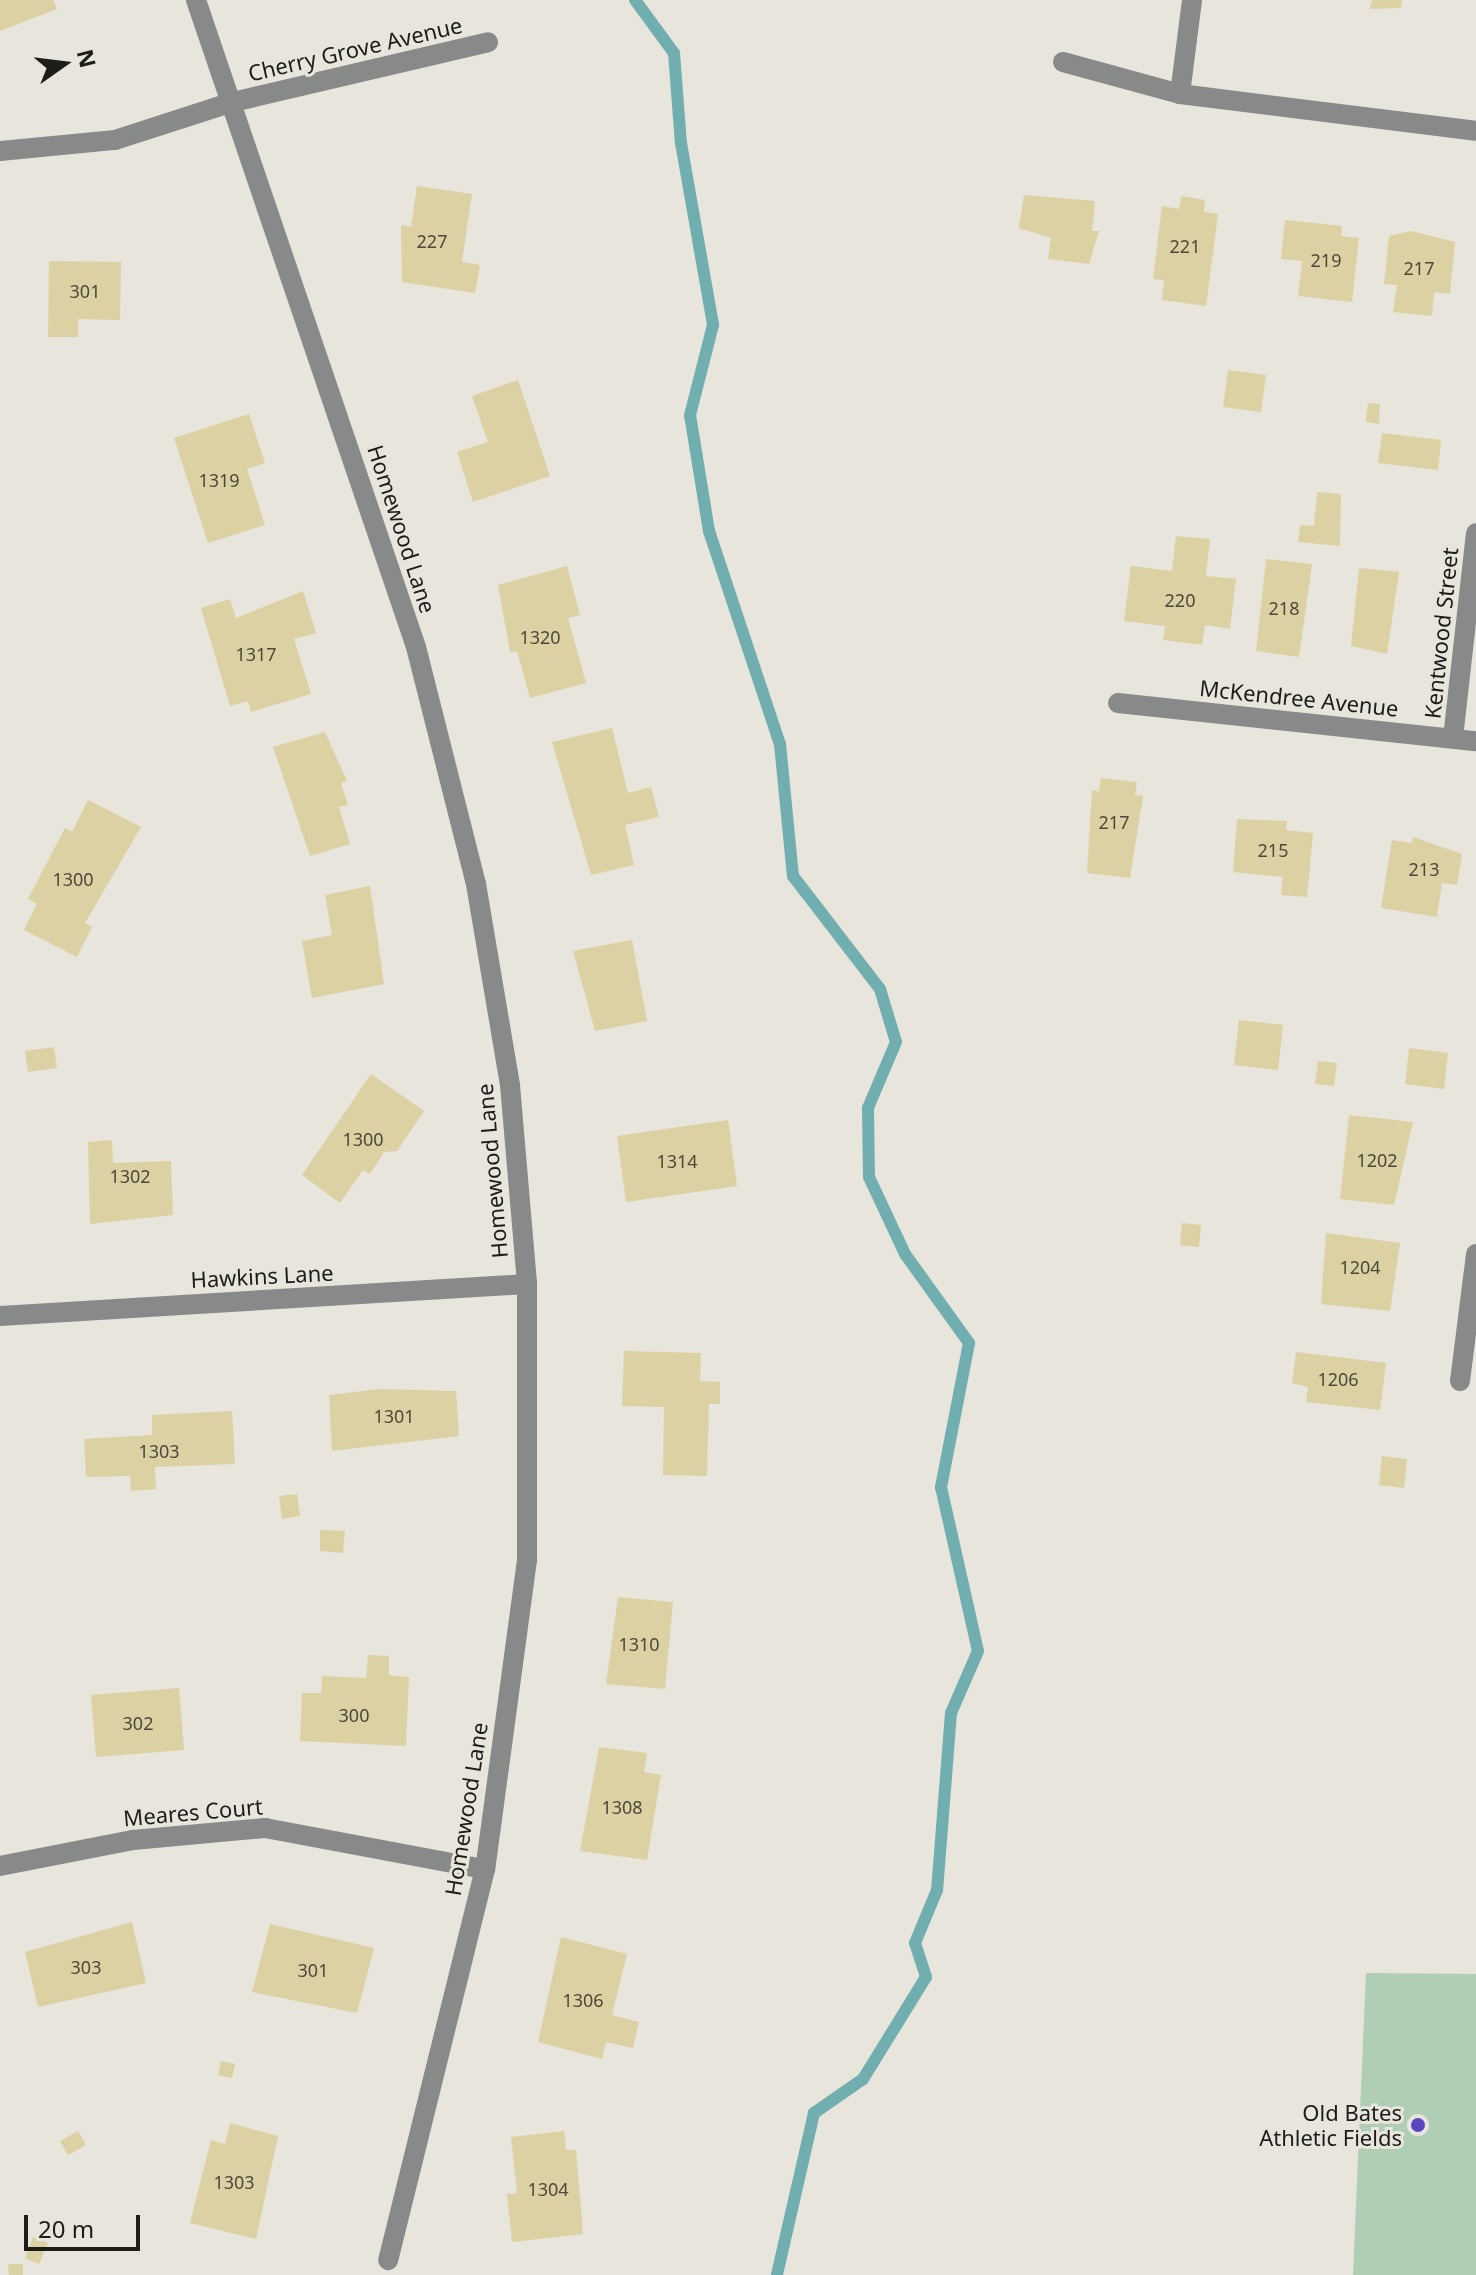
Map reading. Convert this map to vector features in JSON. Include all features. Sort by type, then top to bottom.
[{"type":"street","name":"Homewood Lane","points":[[196,0],[416,647],[476,884],[510,1085],[527,1284],[527,1560],[485,1869],[388,2260]]},
{"type":"street","points":[[1180,94],[1192,0]]},
{"type":"street","name":"Cherry Grove Avenue","points":[[0,151],[115,140],[233,102],[488,42]]},
{"type":"street","points":[[1063,62],[1180,94],[1476,131]]},
{"type":"street","name":"Kentwood Street","points":[[1453,738],[1476,533]]},
{"type":"street","name":"McKendree Avenue","points":[[1118,703],[1476,741]]},
{"type":"street","points":[[1460,1381],[1476,1254]]},
{"type":"street","name":"Hawkins Lane","points":[[0,1316],[527,1284]]},
{"type":"street","name":"Meares Court","points":[[0,1866],[133,1840],[265,1828],[485,1869]]},
{"type":"green space","name":"Old Bates Athletic Fields","points":[[1366,1973],[1476,1974],[1476,2275],[1353,2275]]},
{"type":"building","points":[[0,0],[53,0],[57,9],[0,31]]},
{"type":"building","points":[[1372,0],[1402,0],[1401,8],[1370,9]]},
{"type":"building","points":[[417,186],[472,194],[462,262],[480,265],[475,293],[402,282],[401,225],[411,227]]},
{"type":"building","points":[[1024,195],[1095,201],[1092,231],[1099,231],[1089,264],[1048,259],[1051,238],[1019,228]]},
{"type":"building","points":[[1181,196],[1205,200],[1204,212],[1218,214],[1206,306],[1162,300],[1164,280],[1153,279],[1162,206],[1179,209]]},
{"type":"building","points":[[1285,220],[1342,226],[1341,236],[1359,238],[1352,302],[1298,296],[1302,261],[1281,259]]},
{"type":"building","points":[[1411,231],[1455,242],[1450,294],[1434,292],[1432,316],[1393,312],[1397,285],[1384,284],[1389,236]]},
{"type":"building","points":[[49,261],[121,262],[120,320],[78,319],[78,337],[48,337]]},
{"type":"building","points":[[1228,370],[1266,375],[1261,412],[1223,407]]},
{"type":"building","points":[[518,380],[550,476],[473,502],[457,452],[488,442],[472,396]]},
{"type":"building","points":[[1368,403],[1380,404],[1379,424],[1366,422]]},
{"type":"building","points":[[249,414],[265,463],[247,469],[265,525],[208,543],[174,438]]},
{"type":"building","points":[[1382,433],[1441,440],[1438,470],[1378,463]]},
{"type":"building","points":[[1317,492],[1341,494],[1340,546],[1298,542],[1300,525],[1314,526]]},
{"type":"building","points":[[1176,536],[1210,539],[1206,576],[1236,579],[1230,629],[1205,625],[1202,645],[1163,640],[1165,626],[1124,621],[1131,566],[1172,571]]},
{"type":"building","points":[[1266,559],[1312,564],[1299,657],[1256,651]]},
{"type":"building","points":[[567,566],[580,615],[568,618],[586,683],[530,698],[517,651],[510,652],[498,585]]},
{"type":"building","points":[[1359,568],[1399,572],[1387,654],[1351,646]]},
{"type":"building","points":[[303,591],[316,633],[294,639],[311,694],[251,712],[248,701],[230,706],[201,608],[230,599],[236,618]]},
{"type":"building","points":[[612,728],[628,793],[651,787],[659,817],[625,825],[634,865],[591,875],[552,742]]},
{"type":"building","points":[[325,732],[347,781],[341,783],[348,805],[339,807],[350,844],[310,856],[273,747]]},
{"type":"building","points":[[1101,778],[1137,782],[1135,795],[1143,796],[1130,878],[1087,873],[1092,790],[1099,792]]},
{"type":"building","points":[[88,800],[141,827],[85,923],[92,927],[77,957],[24,930],[37,904],[28,899],[65,828],[72,832]]},
{"type":"building","points":[[1237,819],[1287,821],[1286,830],[1313,833],[1307,897],[1281,895],[1283,877],[1233,872]]},
{"type":"building","points":[[1413,837],[1462,854],[1457,885],[1442,883],[1437,917],[1381,908],[1392,840],[1412,843]]},
{"type":"building","points":[[370,886],[384,984],[312,998],[302,941],[332,935],[325,895]]},
{"type":"building","points":[[632,940],[647,1021],[595,1031],[573,951]]},
{"type":"building","points":[[1239,1020],[1283,1025],[1278,1070],[1234,1065]]},
{"type":"building","points":[[54,1047],[57,1068],[28,1072],[25,1051]]},
{"type":"building","points":[[1409,1048],[1448,1053],[1444,1089],[1405,1084]]},
{"type":"building","points":[[1318,1061],[1337,1063],[1334,1086],[1315,1084]]},
{"type":"building","points":[[371,1074],[424,1111],[397,1151],[384,1152],[370,1174],[363,1170],[340,1203],[302,1175]]},
{"type":"building","points":[[1349,1115],[1413,1122],[1394,1205],[1340,1199]]},
{"type":"building","points":[[728,1120],[737,1186],[626,1202],[617,1136]]},
{"type":"building","points":[[112,1140],[113,1163],[171,1161],[173,1215],[90,1224],[88,1142]]},
{"type":"building","points":[[1182,1223],[1201,1225],[1199,1247],[1180,1245]]},
{"type":"building","points":[[1326,1233],[1400,1243],[1390,1311],[1321,1304]]},
{"type":"building","points":[[624,1351],[701,1353],[700,1381],[720,1382],[720,1404],[709,1404],[707,1476],[663,1475],[664,1407],[622,1406]]},
{"type":"building","points":[[1296,1352],[1386,1363],[1380,1410],[1306,1402],[1308,1387],[1292,1383]]},
{"type":"building","points":[[379,1389],[456,1391],[459,1436],[332,1451],[329,1395]]},
{"type":"building","points":[[232,1411],[235,1464],[155,1467],[156,1489],[131,1491],[130,1476],[86,1477],[84,1439],[152,1435],[152,1415]]},
{"type":"building","points":[[1382,1456],[1407,1459],[1404,1488],[1379,1485]]},
{"type":"building","points":[[297,1494],[300,1516],[282,1519],[279,1496]]},
{"type":"building","points":[[320,1530],[345,1531],[343,1553],[320,1551]]},
{"type":"building","points":[[618,1597],[673,1602],[665,1689],[606,1684]]},
{"type":"building","points":[[368,1655],[389,1656],[389,1675],[409,1677],[406,1746],[300,1741],[302,1693],[321,1693],[322,1676],[366,1678]]},
{"type":"building","points":[[179,1688],[184,1750],[96,1757],[91,1695]]},
{"type":"building","points":[[599,1747],[647,1753],[644,1772],[661,1775],[647,1860],[580,1851]]},
{"type":"building","points":[[132,1922],[146,1983],[38,2007],[25,1952]]},
{"type":"building","points":[[270,1924],[374,1948],[357,2013],[252,1992]]},
{"type":"building","points":[[561,1937],[627,1954],[612,2015],[639,2022],[633,2048],[606,2042],[602,2059],[538,2042]]},
{"type":"building","points":[[221,2061],[235,2064],[232,2078],[218,2075]]},
{"type":"building","points":[[230,2123],[278,2136],[256,2239],[190,2223],[211,2140],[225,2144]]},
{"type":"building","points":[[78,2131],[86,2145],[68,2155],[60,2141]]},
{"type":"building","points":[[564,2131],[566,2150],[576,2150],[583,2234],[512,2242],[507,2194],[517,2193],[511,2137]]},
{"type":"building","points":[[33,2237],[48,2243],[39,2264],[25,2258]]},
{"type":"building","points":[[8,2264],[23,2264],[23,2275],[9,2275]]},
{"type":"waterway","points":[[635,0],[674,53],[681,143],[713,325],[690,415],[709,531],[780,744],[793,876],[880,989],[896,1042],[868,1108],[869,1177],[905,1254],[969,1343],[941,1487],[978,1651],[951,1713],[937,1890],[915,1943],[926,1977],[863,2079],[814,2113],[777,2275]]},
{"type":"place","name":"Old Bates Athletic Fields","points":[[1418,2125]]}]
